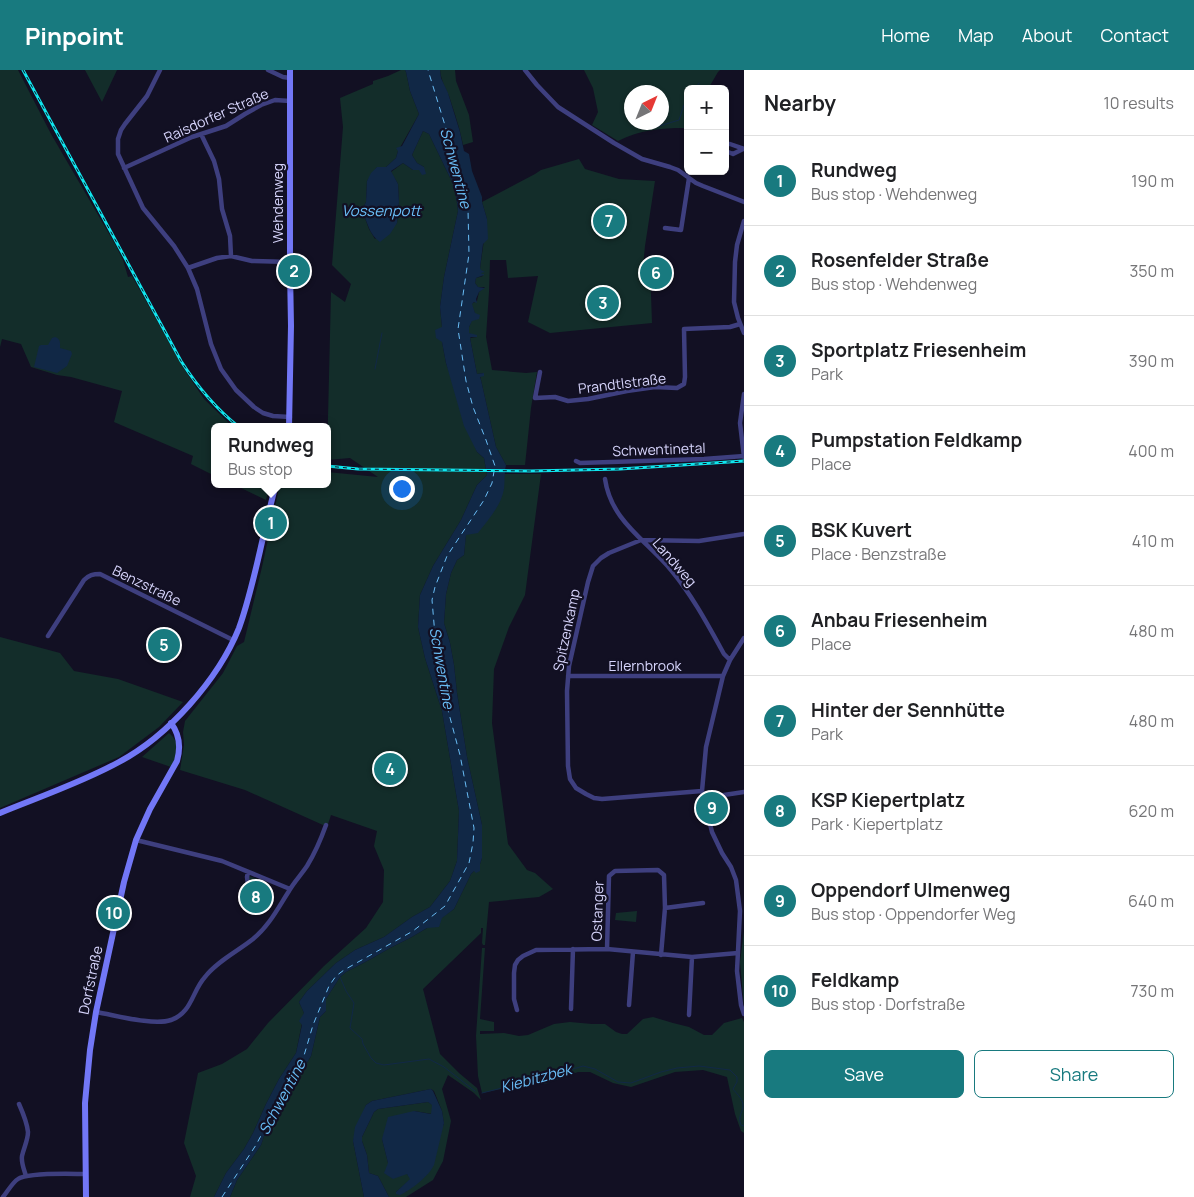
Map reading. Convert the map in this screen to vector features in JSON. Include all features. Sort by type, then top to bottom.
[{"type":"main road","name":"Wehdenweg","points":[[289,423],[290,70]]},
{"type":"main road","points":[[0,813],[93,775],[135,753],[171,723],[201,691],[218,668],[239,628],[275,488]]},
{"type":"main road","name":"Dorfstraße","points":[[86,1197],[86,1095],[96,1012],[124,882],[136,840],[150,809],[178,761],[180,753],[179,738],[176,729],[171,723]]},
{"type":"street","points":[[160,70],[146,96],[125,124],[118,139],[118,154],[143,208],[174,246],[188,268],[197,289],[211,344],[220,369],[236,390],[254,408],[273,416],[290,418]]},
{"type":"street","points":[[268,70],[290,78]]},
{"type":"street","points":[[525,70],[558,107],[642,159],[678,170],[703,186],[744,202]]},
{"type":"street","name":"Raisdorfer Straße","points":[[124,168],[174,145],[226,126],[261,105],[275,100],[290,101]]},
{"type":"street","points":[[201,134],[217,173],[222,210],[230,236],[231,256]]},
{"type":"street","points":[[729,144],[743,149]]},
{"type":"street","points":[[729,152],[735,154],[743,149]]},
{"type":"street","points":[[665,228],[681,230],[689,178]]},
{"type":"street","points":[[744,221],[737,245],[734,302],[744,333]]},
{"type":"street","points":[[188,268],[217,258],[231,256],[252,261],[290,262]]},
{"type":"street","name":"Prandtlstraße","points":[[540,372],[535,398],[555,397],[568,401],[654,387],[677,388],[684,384],[685,377],[684,329],[730,327],[740,324]]},
{"type":"street","points":[[744,394],[742,424],[744,457]]},
{"type":"street","name":"Schwentinetal","points":[[576,461],[580,463],[744,457]]},
{"type":"street","name":"Landweg","points":[[605,479],[612,504],[620,516],[676,576],[724,654],[730,660]]},
{"type":"street","name":"Spitzenkamp","points":[[702,791],[602,799],[594,798],[576,788],[570,780],[568,766],[567,691],[569,666],[593,566],[601,558],[641,540],[698,541],[744,534]]},
{"type":"street","name":"Benzstraße","points":[[48,636],[84,580],[93,574],[100,574],[233,640]]},
{"type":"street","points":[[744,638],[730,660],[723,676],[706,747],[702,791],[712,832],[736,880],[740,911],[737,971],[739,993],[744,1014]]},
{"type":"street","name":"Ellernbrook","points":[[568,676],[723,676]]},
{"type":"street","points":[[704,798],[744,792]]},
{"type":"street","points":[[96,1012],[154,1023],[176,1018],[183,1013],[208,972],[253,939],[271,920],[314,854],[326,825]]},
{"type":"street","points":[[136,840],[222,861],[290,889]]},
{"type":"street","name":"Ostanger","points":[[608,949],[608,876],[615,871],[658,870],[664,875],[665,908],[662,955]]},
{"type":"street","points":[[248,872],[251,908]]},
{"type":"street","points":[[665,908],[704,903]]},
{"type":"street","points":[[571,1009],[573,949]]},
{"type":"street","points":[[518,1010],[514,999],[515,965],[523,956],[536,950],[608,949],[692,957],[738,953]]},
{"type":"street","points":[[629,1005],[633,952]]},
{"type":"street","points":[[688,1015],[692,957]]},
{"type":"street","points":[[19,1104],[28,1132],[28,1139],[22,1158],[26,1176]]},
{"type":"street","points":[[4,1197],[17,1180],[26,1176],[85,1174]]},
{"type":"green space","points":[[0,70],[18,70],[51,134],[115,244],[123,260],[128,277],[132,276],[184,369],[204,399],[229,423],[211,423],[211,474],[191,464],[193,456],[114,422],[122,391],[31,367],[21,344],[2,339],[0,347]]},
{"type":"green space","points":[[85,70],[117,70],[102,102]]},
{"type":"green space","points":[[405,70],[410,91],[419,114],[396,158],[386,167],[377,167],[367,181],[366,202],[362,210],[375,239],[397,223],[398,184],[391,172],[403,163],[413,170],[424,167],[417,163],[412,155],[423,131],[429,134],[455,188],[458,211],[444,277],[440,307],[442,342],[446,363],[477,452],[484,458],[487,475],[477,485],[461,520],[433,566],[420,595],[418,627],[425,658],[442,711],[459,811],[457,861],[450,881],[430,907],[384,937],[355,950],[336,963],[307,991],[299,1002],[304,1013],[296,1053],[279,1079],[244,1149],[226,1173],[214,1197],[190,1197],[196,1176],[184,1143],[198,1073],[222,1064],[247,1049],[268,1023],[324,966],[366,928],[383,902],[384,870],[374,846],[377,831],[331,815],[328,824],[323,825],[245,790],[180,770],[185,721],[223,673],[237,646],[244,642],[279,488],[331,488],[331,472],[378,477],[350,458],[331,460],[331,423],[328,423],[331,292],[345,302],[351,284],[332,265],[343,127],[340,98],[373,84],[373,81]]},
{"type":"green space","points":[[440,70],[455,70],[456,81],[469,115],[473,142],[463,145],[457,120]]},
{"type":"green space","points":[[584,70],[720,70],[710,85],[684,85],[684,128],[669,128],[669,85],[624,85],[624,130],[650,130],[618,141],[592,125],[598,112],[593,88]]},
{"type":"green space","points":[[579,159],[585,169],[619,179],[655,181],[643,266],[650,266],[652,323],[550,333],[528,322],[538,276],[508,278],[506,260],[490,260],[486,337],[492,370],[537,372],[525,465],[506,465],[496,447],[480,376],[484,373],[477,374],[470,338],[477,337],[469,333],[469,327],[475,313],[471,304],[477,301],[479,292],[485,287],[478,287],[475,283],[476,278],[483,276],[480,268],[487,219],[482,202],[541,170]]},
{"type":"green space","points":[[504,474],[541,474],[525,595],[509,627],[494,669],[492,723],[508,844],[527,870],[535,873],[553,889],[539,897],[489,902],[485,945],[482,943],[483,928],[481,928],[481,933],[423,989],[440,1054],[477,1088],[481,1100],[448,1075],[442,1089],[451,1121],[443,1161],[433,1180],[406,1197],[389,1197],[378,1176],[369,1173],[362,1137],[374,1112],[378,1109],[428,1102],[433,1105],[432,1114],[414,1111],[382,1139],[388,1163],[407,1174],[411,1179],[396,1192],[406,1192],[444,1124],[442,1111],[434,1091],[431,1089],[372,1101],[366,1105],[353,1141],[364,1197],[230,1197],[237,1180],[261,1145],[265,1133],[311,1056],[320,1017],[326,1011],[326,999],[340,977],[427,928],[454,909],[471,874],[474,871],[480,871],[482,825],[467,757],[450,643],[444,623],[446,594],[451,573],[457,560],[464,555],[466,534],[504,489]]},
{"type":"green space","points":[[241,488],[269,488],[266,500]]},
{"type":"green space","points":[[0,637],[60,653],[74,671],[118,679],[183,702],[159,727],[119,757],[0,808]]},
{"type":"green space","points":[[169,733],[176,741],[178,749],[171,767],[142,757]]},
{"type":"green space","points":[[249,876],[268,883],[253,910],[248,878]]},
{"type":"green space","points":[[637,911],[636,922],[615,920],[616,913]]},
{"type":"green space","points":[[744,931],[744,1006],[740,962]]},
{"type":"green space","points":[[482,948],[485,948],[480,1019],[494,1022],[494,1031],[480,1031],[480,1034],[528,1035],[554,1024],[570,1022],[605,1024],[616,1032],[627,1034],[643,1019],[653,1017],[689,1027],[704,1035],[712,1035],[724,1023],[742,1018],[744,1022],[744,1133],[741,1131],[735,1114],[727,1077],[703,1070],[675,1072],[631,1087],[613,1083],[590,1072],[578,1072],[545,1084],[533,1084],[522,1088],[514,1086],[482,1093],[478,1076],[476,1036]]},
{"type":"water","points":[[405,70],[440,70],[441,78],[448,93],[460,132],[464,151],[469,154],[472,171],[482,197],[487,219],[488,239],[483,244],[480,268],[485,272],[481,273],[484,275],[476,278],[475,283],[478,287],[485,288],[479,292],[476,299],[477,303],[474,302],[472,304],[475,313],[480,315],[479,319],[472,321],[469,333],[477,335],[477,337],[470,338],[477,374],[484,373],[484,376],[480,377],[496,447],[506,465],[504,489],[497,507],[478,533],[466,535],[464,555],[457,560],[451,573],[446,594],[444,623],[450,643],[467,757],[482,825],[480,871],[476,873],[474,871],[471,874],[454,909],[442,918],[439,927],[427,928],[340,977],[326,999],[326,1011],[320,1017],[311,1056],[265,1133],[261,1145],[237,1180],[230,1197],[214,1197],[226,1173],[244,1149],[279,1079],[296,1053],[302,1025],[299,1021],[304,1013],[299,1002],[307,991],[336,963],[355,950],[384,937],[430,907],[450,881],[457,861],[459,811],[442,711],[425,658],[418,627],[420,595],[433,566],[461,520],[477,485],[487,475],[484,458],[477,452],[464,426],[442,342],[436,338],[435,330],[442,327],[440,307],[444,277],[458,211],[455,188],[429,134],[423,131],[412,155],[417,163],[424,167],[426,174],[422,175],[419,170],[413,170],[403,163],[391,171],[398,184],[399,202],[397,223],[390,234],[380,242],[376,239],[362,210],[366,202],[367,181],[371,173],[377,167],[386,167],[396,158],[398,151],[396,148],[402,146],[419,114],[410,91]]},
{"type":"water","points":[[55,337],[59,340],[60,348],[71,351],[72,354],[67,366],[57,373],[34,367],[39,346],[48,345],[52,338]]},
{"type":"water","points":[[431,1089],[442,1111],[444,1123],[432,1169],[409,1190],[400,1195],[396,1194],[410,1179],[407,1174],[393,1179],[384,1173],[388,1163],[382,1139],[388,1117],[414,1111],[431,1114],[432,1105],[428,1102],[378,1109],[374,1112],[362,1137],[362,1141],[367,1155],[369,1173],[378,1176],[389,1197],[364,1197],[353,1141],[355,1127],[366,1105],[372,1101]]},
{"type":"waterway","points":[[669,123],[679,120],[684,105]]},
{"type":"waterway","points":[[375,369],[382,333]]},
{"type":"waterway","name":"Kiebitzbek","points":[[338,976],[354,1003],[350,1028],[362,1039],[371,1058],[376,1063],[384,1065],[429,1059],[444,1067],[475,1091]]},
{"type":"waterway","name":"Kiebitzbek","points":[[482,1093],[534,1080],[541,1075],[551,1076],[583,1066],[595,1069],[618,1082],[631,1083],[661,1072],[699,1066],[730,1070],[737,1077],[737,1082],[733,1089],[742,1102],[743,1107],[740,1119],[741,1125],[744,1126]]},
{"type":"ferry route","points":[[222,1197],[256,1145],[303,1059],[313,1025],[329,986],[336,976],[413,931],[445,906],[469,863],[473,843],[474,828],[460,755],[444,695],[436,647],[432,600],[447,556],[484,500],[492,483],[495,466],[473,407],[466,381],[458,329],[469,254],[468,209],[463,184],[428,70]]},
{"type":"railway","points":[[23,70],[181,361],[207,396],[234,423]]},
{"type":"railway","points":[[331,466],[358,469],[531,471],[620,469],[744,461]]},
{"type":"place","name":"Hinter der Sennhütte","points":[[609,221]]},
{"type":"place","name":"Rosenfelder Straße","points":[[294,271]]},
{"type":"place","name":"Anbau Friesenheim","points":[[656,273]]},
{"type":"place","name":"Sportplatz Friesenheim","points":[[603,303]]},
{"type":"place","name":"Rundweg","points":[[271,523]]},
{"type":"place","name":"BSK Kuvert","points":[[164,645]]},
{"type":"place","name":"Pumpstation Feldkamp","points":[[390,769]]},
{"type":"place","name":"Oppendorf Ulmenweg","points":[[712,808]]},
{"type":"place","name":"KSP Kiepertplatz","points":[[256,897]]},
{"type":"place","name":"Feldkamp","points":[[114,913]]},
{"type":"water label","name":"Schwentine","points":[[456,168]]},
{"type":"water label","name":"Vossenpott","points":[[381,210]]},
{"type":"water label","name":"Schwentine","points":[[442,668]]},
{"type":"water label","name":"Schwentine","points":[[282,1097]]}]
